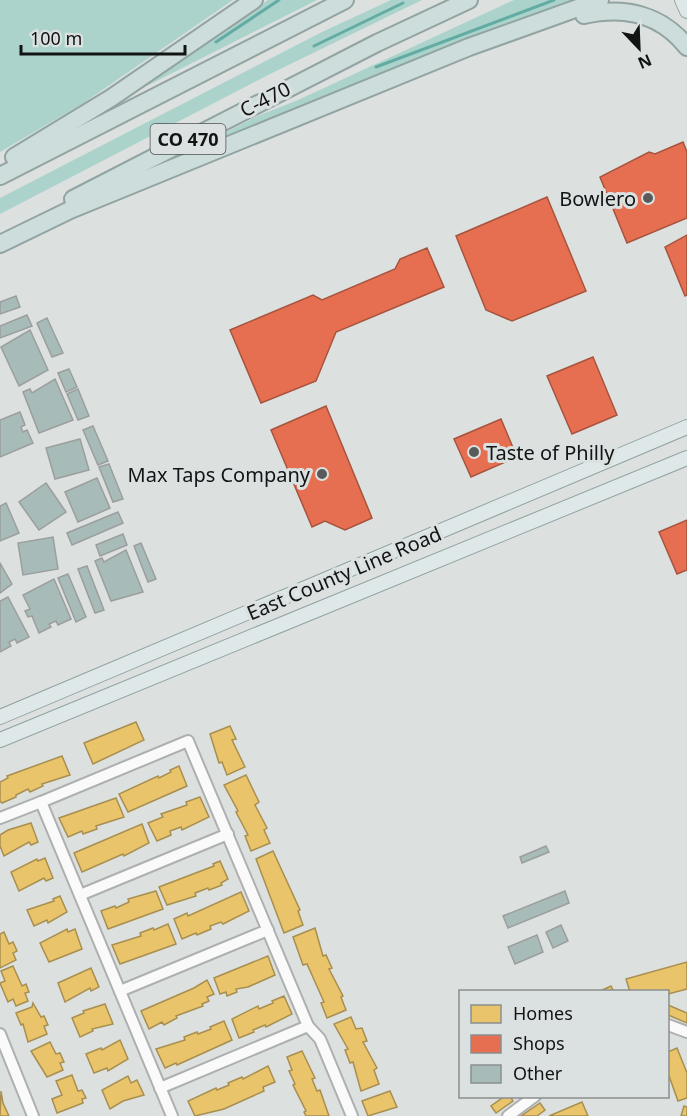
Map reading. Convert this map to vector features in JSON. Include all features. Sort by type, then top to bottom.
[{"type":"highway","points":[[0,164],[87,113],[254,0]]},
{"type":"highway","name":"CO 470","points":[[0,176],[345,0]]},
{"type":"highway","name":"C-470","points":[[0,236],[290,87],[469,0]]},
{"type":"highway","points":[[0,244],[105,196],[463,49],[600,0]]},
{"type":"highway","points":[[563,12],[579,16],[616,10],[640,14],[666,26],[687,47]]},
{"type":"main road","points":[[682,0],[687,11]]},
{"type":"main road","name":"East County Line Road","points":[[0,717],[687,427]]},
{"type":"main road","name":"East County Line Road","points":[[0,740],[687,458]]},
{"type":"street","points":[[0,818],[189,741],[308,1026],[320,1040],[352,1116]]},
{"type":"street","points":[[41,802],[172,1116]]},
{"type":"street","points":[[80,895],[228,834]]},
{"type":"street","points":[[120,991],[268,930]]},
{"type":"street","points":[[669,1025],[687,1032]]},
{"type":"street","points":[[160,1088],[308,1026]]},
{"type":"street","points":[[0,1034],[33,1116]]},
{"type":"street","points":[[508,1116],[532,1098]]},
{"type":"green space","points":[[0,0],[233,0],[82,104],[0,152]]},
{"type":"green space","points":[[268,0],[317,0],[127,96]]},
{"type":"green space","points":[[391,0],[422,0],[272,73],[0,214],[0,198],[322,32]]},
{"type":"green space","points":[[514,0],[575,0],[476,35],[198,150],[197,147],[260,115],[298,100]]},
{"type":"building: Homes","points":[[136,722],[144,740],[93,764],[84,743]]},
{"type":"building: Homes","points":[[230,726],[236,739],[232,740],[245,767],[227,775],[222,762],[219,763],[210,734]]},
{"type":"building: Homes","points":[[62,756],[70,775],[42,784],[43,786],[30,792],[28,789],[2,803],[0,801],[0,782],[8,778],[7,776]]},
{"type":"building: Homes","points":[[179,766],[187,786],[128,812],[119,794],[158,776],[159,778]]},
{"type":"building: Homes","points":[[246,775],[259,802],[255,805],[267,828],[264,830],[270,843],[251,851],[245,836],[248,835],[224,785]]},
{"type":"building: Homes","points":[[200,797],[209,817],[182,830],[181,827],[170,831],[171,835],[157,841],[148,823],[163,817],[161,814],[187,805],[186,802]]},
{"type":"building: Homes","points":[[116,798],[124,817],[96,826],[97,829],[83,834],[82,831],[68,837],[59,818]]},
{"type":"building: Homes","points":[[31,823],[38,842],[31,845],[29,842],[4,856],[0,846],[0,835]]},
{"type":"building: Homes","points":[[142,824],[149,843],[124,856],[123,854],[82,872],[74,853]]},
{"type":"building: Homes","points":[[273,851],[300,910],[298,911],[303,925],[284,933],[256,859]]},
{"type":"building: Homes","points":[[45,858],[53,878],[46,881],[44,878],[19,891],[11,872],[37,859],[38,861]]},
{"type":"building: Homes","points":[[220,861],[228,879],[221,883],[222,885],[209,890],[208,888],[195,893],[196,896],[167,905],[159,887],[214,866],[213,864]]},
{"type":"building: Homes","points":[[156,891],[163,909],[108,929],[101,911],[115,906],[116,908],[129,902],[128,899]]},
{"type":"building: Homes","points":[[241,892],[249,911],[223,924],[221,922],[210,926],[211,929],[197,935],[196,933],[182,939],[174,919],[187,913],[188,916]]},
{"type":"building: Homes","points":[[60,896],[67,912],[48,923],[47,920],[34,926],[27,910],[54,901],[53,899]]},
{"type":"building: Homes","points":[[168,924],[176,944],[120,964],[112,945]]},
{"type":"building: Homes","points":[[315,928],[323,956],[326,955],[332,968],[329,969],[343,996],[341,997],[346,1010],[327,1018],[321,1003],[324,1002],[307,964],[303,965],[293,937]]},
{"type":"building: Homes","points":[[67,929],[68,932],[75,929],[82,949],[49,962],[40,943]]},
{"type":"building: Homes","points":[[4,932],[9,944],[13,942],[17,951],[13,953],[16,960],[0,968],[0,934]]},
{"type":"building: Homes","points":[[268,956],[275,975],[248,987],[236,989],[237,992],[227,996],[226,992],[220,994],[214,978]]},
{"type":"building: Homes","points":[[687,962],[687,989],[669,994],[669,990],[629,990],[626,979]]},
{"type":"building: Homes","points":[[13,966],[22,986],[26,984],[29,992],[25,993],[28,1001],[16,1006],[13,999],[8,1002],[0,983],[5,981],[1,971]]},
{"type":"building: Homes","points":[[91,968],[99,987],[91,991],[90,988],[65,1002],[58,983]]},
{"type":"building: Homes","points":[[207,980],[214,994],[207,997],[209,1001],[202,1004],[203,1006],[176,1016],[177,1018],[164,1025],[162,1022],[149,1029],[141,1011]]},
{"type":"building: Homes","points":[[284,996],[292,1014],[239,1038],[232,1019],[258,1006],[259,1009],[273,1003],[272,1001]]},
{"type":"building: Homes","points":[[33,1003],[41,1017],[44,1016],[48,1025],[44,1026],[47,1034],[28,1042],[23,1024],[21,1025],[16,1013],[32,1007]]},
{"type":"building: Homes","points":[[105,1004],[113,1024],[92,1029],[93,1031],[80,1037],[72,1018],[84,1013],[83,1011]]},
{"type":"building: Homes","points":[[669,1005],[687,1013],[687,1023],[669,1015]]},
{"type":"building: Homes","points":[[351,1017],[356,1029],[362,1028],[367,1041],[363,1042],[377,1068],[374,1070],[379,1084],[361,1091],[353,1062],[350,1063],[345,1050],[348,1049],[334,1024]]},
{"type":"building: Homes","points":[[224,1021],[232,1040],[177,1065],[176,1063],[165,1068],[156,1049],[185,1040],[184,1037],[211,1029],[210,1027]]},
{"type":"building: Homes","points":[[120,1040],[128,1059],[108,1071],[107,1068],[94,1073],[86,1054],[101,1048],[102,1050]]},
{"type":"building: Homes","points":[[50,1042],[56,1054],[60,1053],[64,1062],[60,1063],[63,1070],[47,1077],[31,1051]]},
{"type":"building: Homes","points":[[677,1048],[687,1073],[687,1098],[678,1101],[669,1076],[669,1052]]},
{"type":"building: Homes","points":[[302,1051],[329,1116],[306,1116],[304,1112],[306,1111],[293,1085],[295,1084],[289,1071],[292,1070],[287,1057]]},
{"type":"building: Homes","points":[[268,1066],[275,1082],[263,1087],[264,1091],[224,1109],[195,1116],[188,1101],[216,1088],[217,1090],[229,1085],[228,1083],[242,1077],[243,1079]]},
{"type":"building: Homes","points":[[72,1075],[78,1091],[82,1090],[86,1098],[82,1099],[83,1103],[57,1113],[52,1099],[62,1095],[56,1081]]},
{"type":"building: Homes","points":[[128,1076],[131,1083],[137,1080],[144,1095],[123,1101],[110,1109],[102,1090]]},
{"type":"building: Homes","points":[[1,1091],[3,1103],[9,1116],[0,1116]]},
{"type":"building: Homes","points":[[390,1091],[397,1107],[368,1116],[362,1101]]},
{"type":"building: Homes","points":[[502,1098],[511,1098],[513,1101],[496,1113],[491,1106]]},
{"type":"building: Homes","points":[[582,1102],[588,1116],[549,1116]]},
{"type":"building: Homes","points":[[540,1103],[545,1110],[537,1116],[521,1116]]},
{"type":"building: Homes","points":[[684,1106],[687,1107],[687,1116],[681,1116]]},
{"type":"building: Shops","name":"Bowlero","points":[[683,142],[687,152],[687,218],[627,243],[600,177],[649,152],[655,154]]},
{"type":"building: Shops","points":[[547,197],[586,291],[512,321],[486,310],[456,236]]},
{"type":"building: Shops","points":[[687,235],[687,295],[685,296],[665,247]]},
{"type":"building: Shops","points":[[427,248],[444,287],[336,332],[316,381],[261,403],[230,330],[313,295],[322,300],[395,269],[400,259]]},
{"type":"building: Shops","points":[[593,357],[617,415],[572,434],[547,376]]},
{"type":"building: Shops","name":"Max Taps Company","points":[[326,406],[372,518],[345,530],[325,521],[312,527],[271,430]]},
{"type":"building: Shops","points":[[501,419],[517,457],[471,477],[454,439]]},
{"type":"building: Shops","points":[[687,520],[687,570],[677,574],[659,532]]},
{"type":"building: Other","points":[[16,296],[20,307],[0,314],[0,302]]},
{"type":"building: Other","points":[[27,315],[32,326],[0,338],[0,326]]},
{"type":"building: Other","points":[[47,318],[63,353],[52,357],[37,323]]},
{"type":"building: Other","points":[[30,330],[48,370],[19,386],[1,347]]},
{"type":"building: Other","points":[[69,369],[77,387],[66,392],[58,373]]},
{"type":"building: Other","points":[[55,379],[73,420],[39,433],[23,392],[30,389],[32,393]]},
{"type":"building: Other","points":[[78,389],[89,416],[78,420],[67,394]]},
{"type":"building: Other","points":[[20,412],[25,425],[21,427],[23,432],[27,430],[33,443],[0,457],[0,420]]},
{"type":"building: Other","points":[[93,426],[108,461],[98,465],[83,430]]},
{"type":"building: Other","points":[[80,439],[89,470],[55,479],[46,448]]},
{"type":"building: Other","points":[[109,464],[123,499],[113,502],[99,467]]},
{"type":"building: Other","points":[[97,478],[110,508],[78,522],[65,492]]},
{"type":"building: Other","points":[[46,483],[66,512],[39,530],[19,502]]},
{"type":"building: Other","points":[[6,503],[19,533],[0,541],[0,506]]},
{"type":"building: Other","points":[[118,512],[123,523],[72,545],[67,533]]},
{"type":"building: Other","points":[[123,534],[127,545],[100,556],[96,545]]},
{"type":"building: Other","points":[[53,537],[58,569],[23,575],[18,543]]},
{"type":"building: Other","points":[[141,543],[156,579],[148,582],[134,546]]},
{"type":"building: Other","points":[[126,550],[143,592],[111,601],[95,561],[102,558],[104,562]]},
{"type":"building: Other","points":[[0,563],[12,584],[0,593]]},
{"type":"building: Other","points":[[87,566],[104,610],[95,613],[78,569]]},
{"type":"building: Other","points":[[68,574],[86,617],[76,622],[58,578]]},
{"type":"building: Other","points":[[54,579],[71,619],[58,625],[56,621],[49,624],[51,627],[39,633],[32,616],[28,617],[25,611],[30,609],[23,595]]},
{"type":"building: Other","points":[[8,597],[29,637],[17,643],[15,639],[9,642],[11,646],[0,652],[0,601]]},
{"type":"building: Other","points":[[546,846],[549,852],[522,863],[520,857]]},
{"type":"building: Other","points":[[565,891],[569,903],[508,928],[503,916]]},
{"type":"building: Other","points":[[561,925],[568,941],[553,948],[546,932]]},
{"type":"building: Other","points":[[537,935],[543,952],[515,964],[508,947]]},
{"type":"waterway","points":[[216,42],[279,0]]},
{"type":"waterway","points":[[376,67],[554,0]]},
{"type":"waterway","points":[[314,46],[403,3]]},
{"type":"place","name":"Bowlero","points":[[648,198]]},
{"type":"place","name":"Taste of Philly","points":[[474,452]]},
{"type":"place","name":"Max Taps Company","points":[[322,474]]}]
